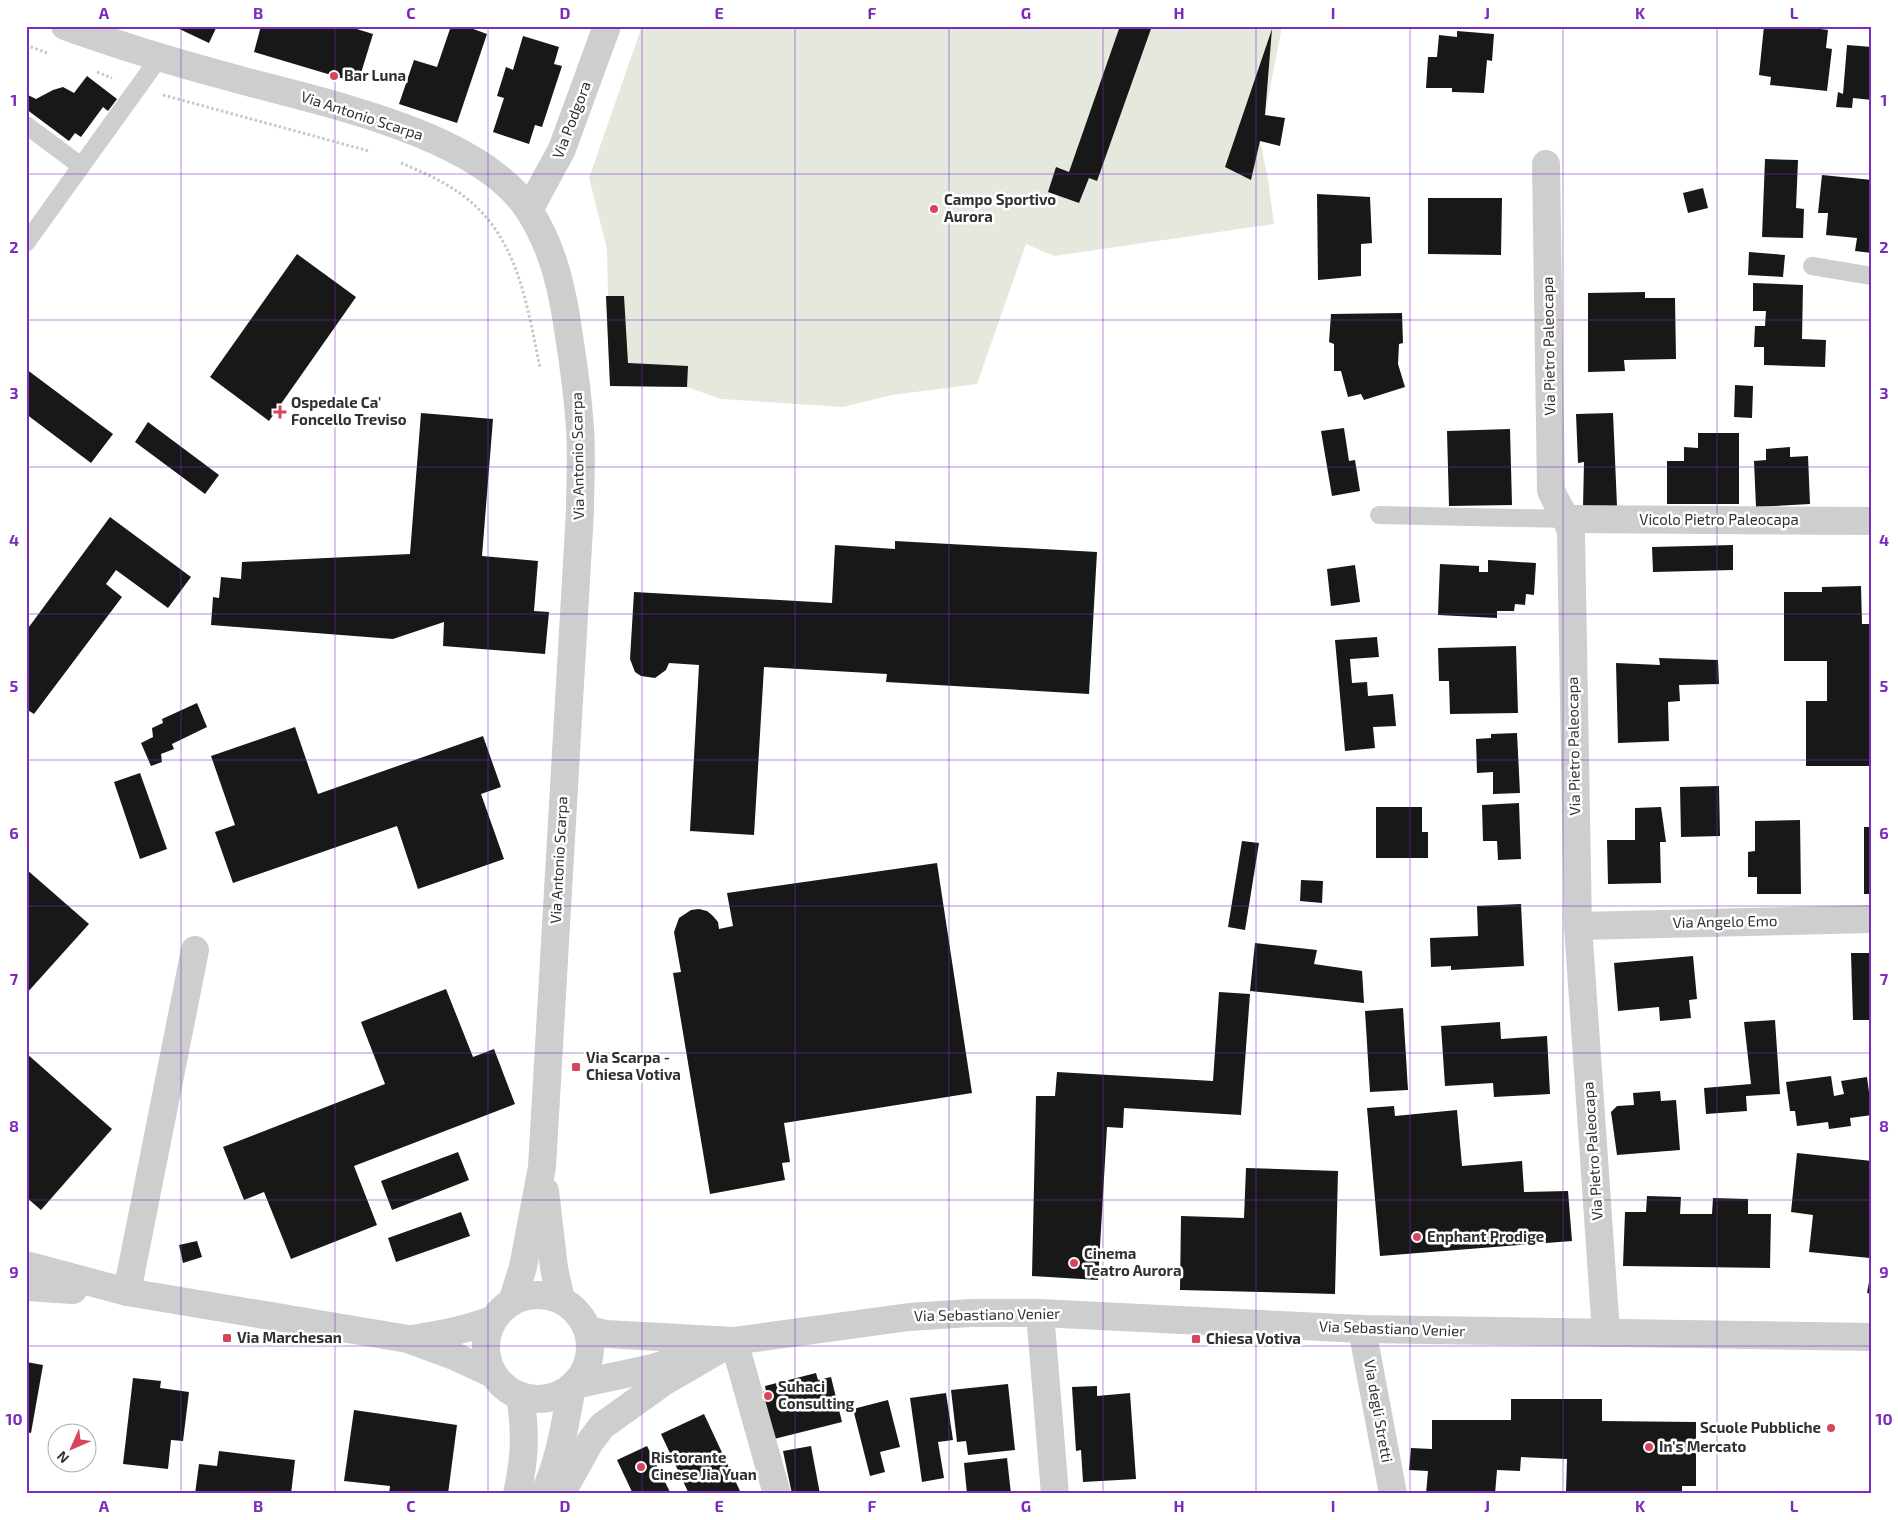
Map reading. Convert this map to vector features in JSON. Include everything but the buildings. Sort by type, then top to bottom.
[{"type":"street","name":"Via Podgora","points":[[529,210],[562,149],[608,26]]},
{"type":"street","name":"Via Antonio Scarpa","points":[[77,28],[159,58],[369,116],[438,141],[481,164],[511,189],[529,210],[550,252],[563,295],[572,354],[580,431],[580,511],[542,1167],[523,1267],[503,1310]]},
{"type":"street","name":"Via Pietro Paleocapa","points":[[1546,164],[1551,490],[1553,498],[1567,520],[1571,533],[1578,926],[1606,1333]]},
{"type":"street","name":"Vicolo Pietro Paleocapa","points":[[1567,520],[1872,520]]},
{"type":"street","name":"Via Angelo Emo","points":[[1578,926],[1872,919]]},
{"type":"street","points":[[127,1292],[195,950]]},
{"type":"street","name":"Via Antonio Scarpa","points":[[542,1167],[554,1268],[561,1300]]},
{"type":"street","points":[[26,1265],[127,1292],[408,1339],[454,1356],[493,1374]]},
{"type":"street","points":[[26,1287],[127,1292]]},
{"type":"street","name":"Via Sebastiano Venier","points":[[408,1339],[448,1334],[474,1327],[503,1310],[515,1299],[532,1294],[547,1295],[561,1300],[574,1308],[584,1319],[591,1348],[589,1363],[582,1376],[573,1386],[559,1396],[545,1399],[530,1399],[520,1396],[503,1386],[493,1374]]},
{"type":"street","points":[[493,1374],[487,1358],[486,1340],[491,1324],[503,1310]]},
{"type":"street","name":"Via Sebastiano Venier","points":[[573,1386],[653,1368],[734,1341],[909,1317],[971,1313],[1040,1313],[1362,1329],[1872,1337]]},
{"type":"street","points":[[1040,1313],[1055,1494]]},
{"type":"street","name":"Via degli Stretti","points":[[1362,1329],[1393,1494]]},
{"type":"street","name":"Via Sebastiano Venier","points":[[588,1330],[606,1334],[734,1341]]},
{"type":"street","points":[[561,1494],[590,1442],[602,1426],[662,1383],[734,1341],[778,1494]]},
{"type":"street","name":"Via Sebastiano Venier","points":[[544,1494],[563,1435],[573,1386]]},
{"type":"street","points":[[517,1494],[525,1450],[524,1420],[520,1396]]},
{"type":"lane","points":[[26,243],[159,58]]},
{"type":"lane","points":[[26,126],[81,166]]},
{"type":"lane","points":[[1812,266],[1872,276]]},
{"type":"lane","points":[[1378,515],[1567,520]]},
{"type":"path","points":[[168,96],[375,152]]},
{"type":"path","points":[[393,159],[459,192],[485,215],[504,239],[518,273],[541,372]]},
{"type":"shaded area","name":"Campo Sportivo Aurora","points":[[642,26],[1282,26],[1260,141],[1268,179],[1274,224],[1054,256],[1026,244],[977,384],[892,395],[843,407],[721,399],[687,387],[610,386],[606,296],[608,296],[607,249],[589,178]]},
{"type":"place","name":"Bar Luna","points":[[334,76]]},
{"type":"place","name":"Campo Sportivo Aurora","points":[[934,209]]},
{"type":"place","name":"Ospedale Ca' Foncello Treviso","points":[[280,412]]},
{"type":"place","name":"Via Scarpa - Chiesa Votiva","points":[[576,1067]]},
{"type":"place","name":"Enphant Prodige","points":[[1417,1237]]},
{"type":"place","name":"Cinema Teatro Aurora","points":[[1074,1263]]},
{"type":"place","name":"Via Marchesan","points":[[227,1338]]},
{"type":"place","name":"Chiesa Votiva","points":[[1196,1339]]},
{"type":"place","name":"Suhaci Consulting","points":[[768,1396]]},
{"type":"place","name":"Scuole Pubbliche","points":[[1831,1428]]},
{"type":"place","name":"In's Mercato","points":[[1649,1447]]},
{"type":"place","name":"Ristorante Cinese Jia Yuan","points":[[641,1467]]}]
